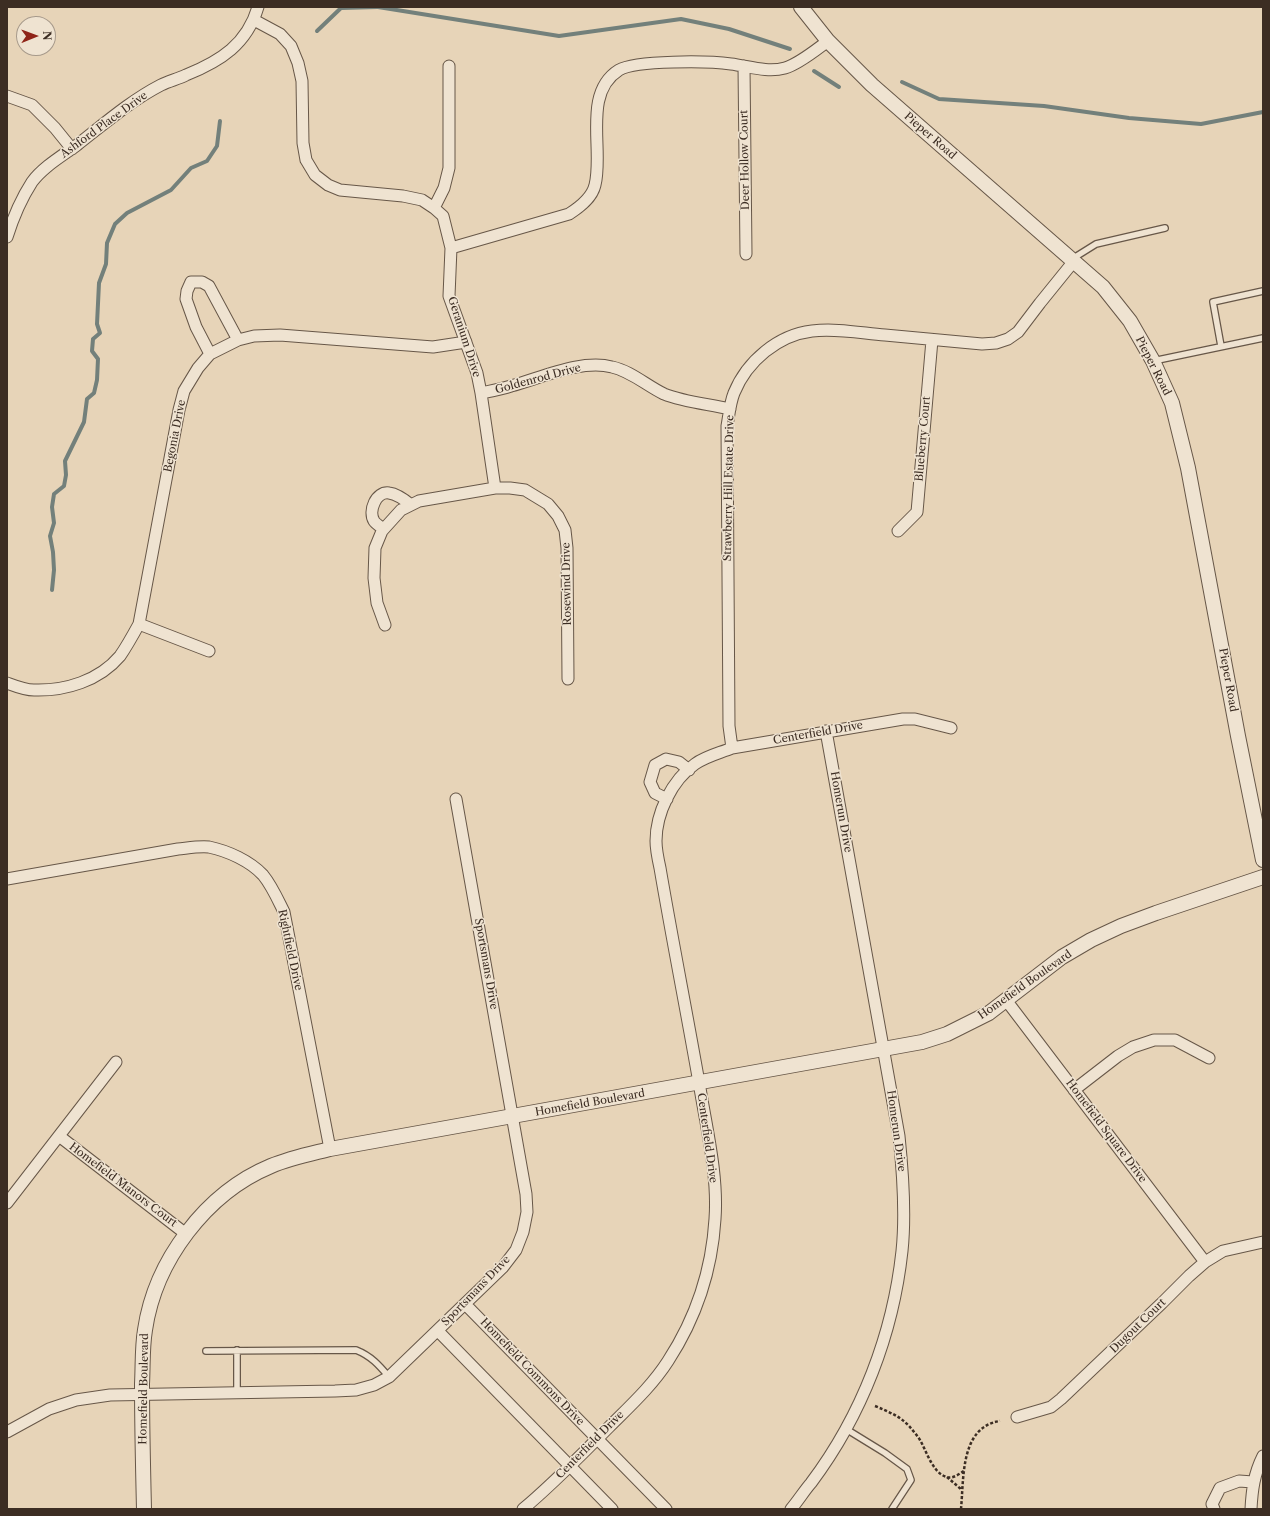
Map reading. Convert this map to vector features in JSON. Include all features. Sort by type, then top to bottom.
[{"type":"street","name":"Ashford Place Drive","points":[[7,237],[20,202],[33,181],[52,162],[140,97],[162,84],[212,64],[230,51],[244,37],[254,20],[258,7]]},
{"type":"street","name":"Pieper Road","points":[[801,7],[828,41],[872,85],[1073,260],[1108,293],[1130,321],[1153,361],[1172,403],[1188,468],[1238,736],[1263,860]]},
{"type":"street","name":"Geranium Drive","points":[[254,20],[280,34],[291,46],[298,63],[302,82],[302,143],[306,160],[315,175],[328,185],[340,190],[403,196],[422,200],[434,208],[442,216],[448,232],[451,248],[449,296],[477,373],[482,393],[495,488]]},
{"type":"street","points":[[451,248],[569,214],[580,207],[588,199],[595,186],[597,110],[600,94],[609,80],[619,70],[632,65],[648,63],[722,63],[766,70],[785,68],[807,57],[828,41]]},
{"type":"street","points":[[434,208],[444,188],[449,168],[449,66]]},
{"type":"street","name":"Deer Hollow Court","points":[[744,66],[746,254]]},
{"type":"street","points":[[7,96],[32,106],[55,128],[72,148]]},
{"type":"street","name":"Strawberry Hill Estate Drive","points":[[732,748],[729,726],[727,426],[734,393],[744,375],[768,348],[780,340],[798,333],[813,331],[841,331],[982,344],[996,343],[1008,339],[1018,332],[1073,260]]},
{"type":"street","points":[[210,354],[196,327],[186,300],[191,282],[202,282],[209,286],[238,340]]},
{"type":"street","name":"Begonia Drive","points":[[7,684],[32,690],[54,690],[72,686],[89,680],[108,668],[119,657],[129,642],[139,624],[179,410],[184,391],[198,368],[210,354],[238,340],[254,336],[280,335],[433,347],[466,342]]},
{"type":"street","name":"Blueberry Court","points":[[898,531],[917,512],[932,340]]},
{"type":"street","name":"Goldenrod Drive","points":[[482,393],[510,387],[578,366],[596,366],[612,367],[665,394],[681,399],[730,408]]},
{"type":"street","name":"Rosewind Drive","points":[[383,529],[401,510],[419,501],[495,488],[525,490],[548,504],[558,516],[565,530],[567,548],[568,679]]},
{"type":"street","points":[[385,625],[377,603],[374,578],[375,548],[383,529],[374,521],[372,510],[375,500],[382,494],[388,492],[402,498],[411,505]]},
{"type":"street","points":[[139,624],[209,651]]},
{"type":"street","name":"Centerfield Drive","points":[[523,1509],[648,1388],[668,1361],[687,1327],[708,1273],[716,1218],[712,1159],[656,841],[658,823],[666,799],[675,785],[695,764],[732,748],[903,719],[916,719],[951,728]]},
{"type":"street","name":"Homerun Drive","points":[[791,1509],[823,1467],[846,1428],[869,1381],[884,1338],[896,1290],[902,1250],[904,1210],[903,1173],[899,1136],[826,731]]},
{"type":"street","points":[[666,799],[655,793],[650,782],[655,765],[666,759],[679,762],[689,770]]},
{"type":"street","name":"Sportsmans Drive","points":[[7,1432],[49,1409],[76,1400],[110,1395],[356,1390],[374,1385],[389,1377],[503,1267],[516,1250],[523,1232],[527,1212],[526,1194],[456,799]]},
{"type":"street","name":"Rightfield Drive","points":[[7,880],[195,847],[209,847],[226,852],[244,860],[254,868],[263,876],[274,892],[284,912],[330,1150]]},
{"type":"street","name":"Homefield Boulevard","points":[[144,1509],[142,1395],[143,1344],[149,1307],[159,1280],[186,1234],[206,1211],[227,1192],[248,1178],[270,1167],[297,1157],[330,1150],[922,1042],[947,1034],[989,1013],[1062,957],[1103,934],[1156,913],[1263,877]]},
{"type":"street","name":"Homefield Square Drive","points":[[1006,1000],[1205,1262]]},
{"type":"street","points":[[1074,1090],[1118,1056],[1133,1047],[1154,1040],[1175,1040],[1209,1058]]},
{"type":"street","name":"Homefield Manors Court","points":[[7,1203],[116,1062]]},
{"type":"street","name":"Homefield Manors Court","points":[[59,1136],[186,1234]]},
{"type":"street","name":"Dugout Court","points":[[1017,1417],[1051,1407],[1061,1399],[1205,1262],[1223,1252],[1263,1242]]},
{"type":"street","name":"Homefield Commons Drive","points":[[465,1304],[666,1509]]},
{"type":"street","points":[[438,1330],[612,1509]]},
{"type":"street","points":[[1251,1509],[1253,1482],[1257,1467],[1263,1456]]},
{"type":"street","points":[[1214,1509],[1212,1504],[1220,1488],[1239,1482],[1253,1482]]},
{"type":"lane","points":[[1073,260],[1096,244],[1164,228]]},
{"type":"lane","points":[[1221,346],[1213,302],[1263,290]]},
{"type":"lane","points":[[1153,361],[1263,338]]},
{"type":"lane","points":[[237,1350],[237,1393]]},
{"type":"lane","points":[[206,1351],[356,1350],[366,1354],[375,1361],[389,1377]]},
{"type":"lane","points":[[846,1428],[907,1469],[911,1480],[892,1509]]},
{"type":"path","points":[[875,1406],[895,1414],[909,1426],[920,1440],[929,1460],[940,1473],[962,1491]]},
{"type":"path","points":[[961,1509],[964,1471],[968,1449],[973,1437],[982,1429],[994,1422],[1000,1421]]},
{"type":"path","points":[[946,1477],[953,1477],[964,1471]]},
{"type":"waterway","points":[[317,31],[341,8],[377,7]]},
{"type":"waterway","points":[[378,7],[559,36],[681,19],[729,29],[790,49]]},
{"type":"waterway","points":[[814,71],[839,87]]},
{"type":"waterway","points":[[902,82],[939,99],[1044,106],[1129,118],[1201,124],[1263,112]]},
{"type":"waterway","points":[[52,590],[54,570],[50,536],[54,523],[52,507],[54,494],[64,486],[66,475],[65,461],[84,422],[87,399],[94,393],[97,380],[98,359],[92,351],[93,339],[100,333],[97,324],[99,283],[106,264],[107,243],[115,224],[127,213],[171,190],[191,168],[207,161],[217,146],[220,121]]}]
